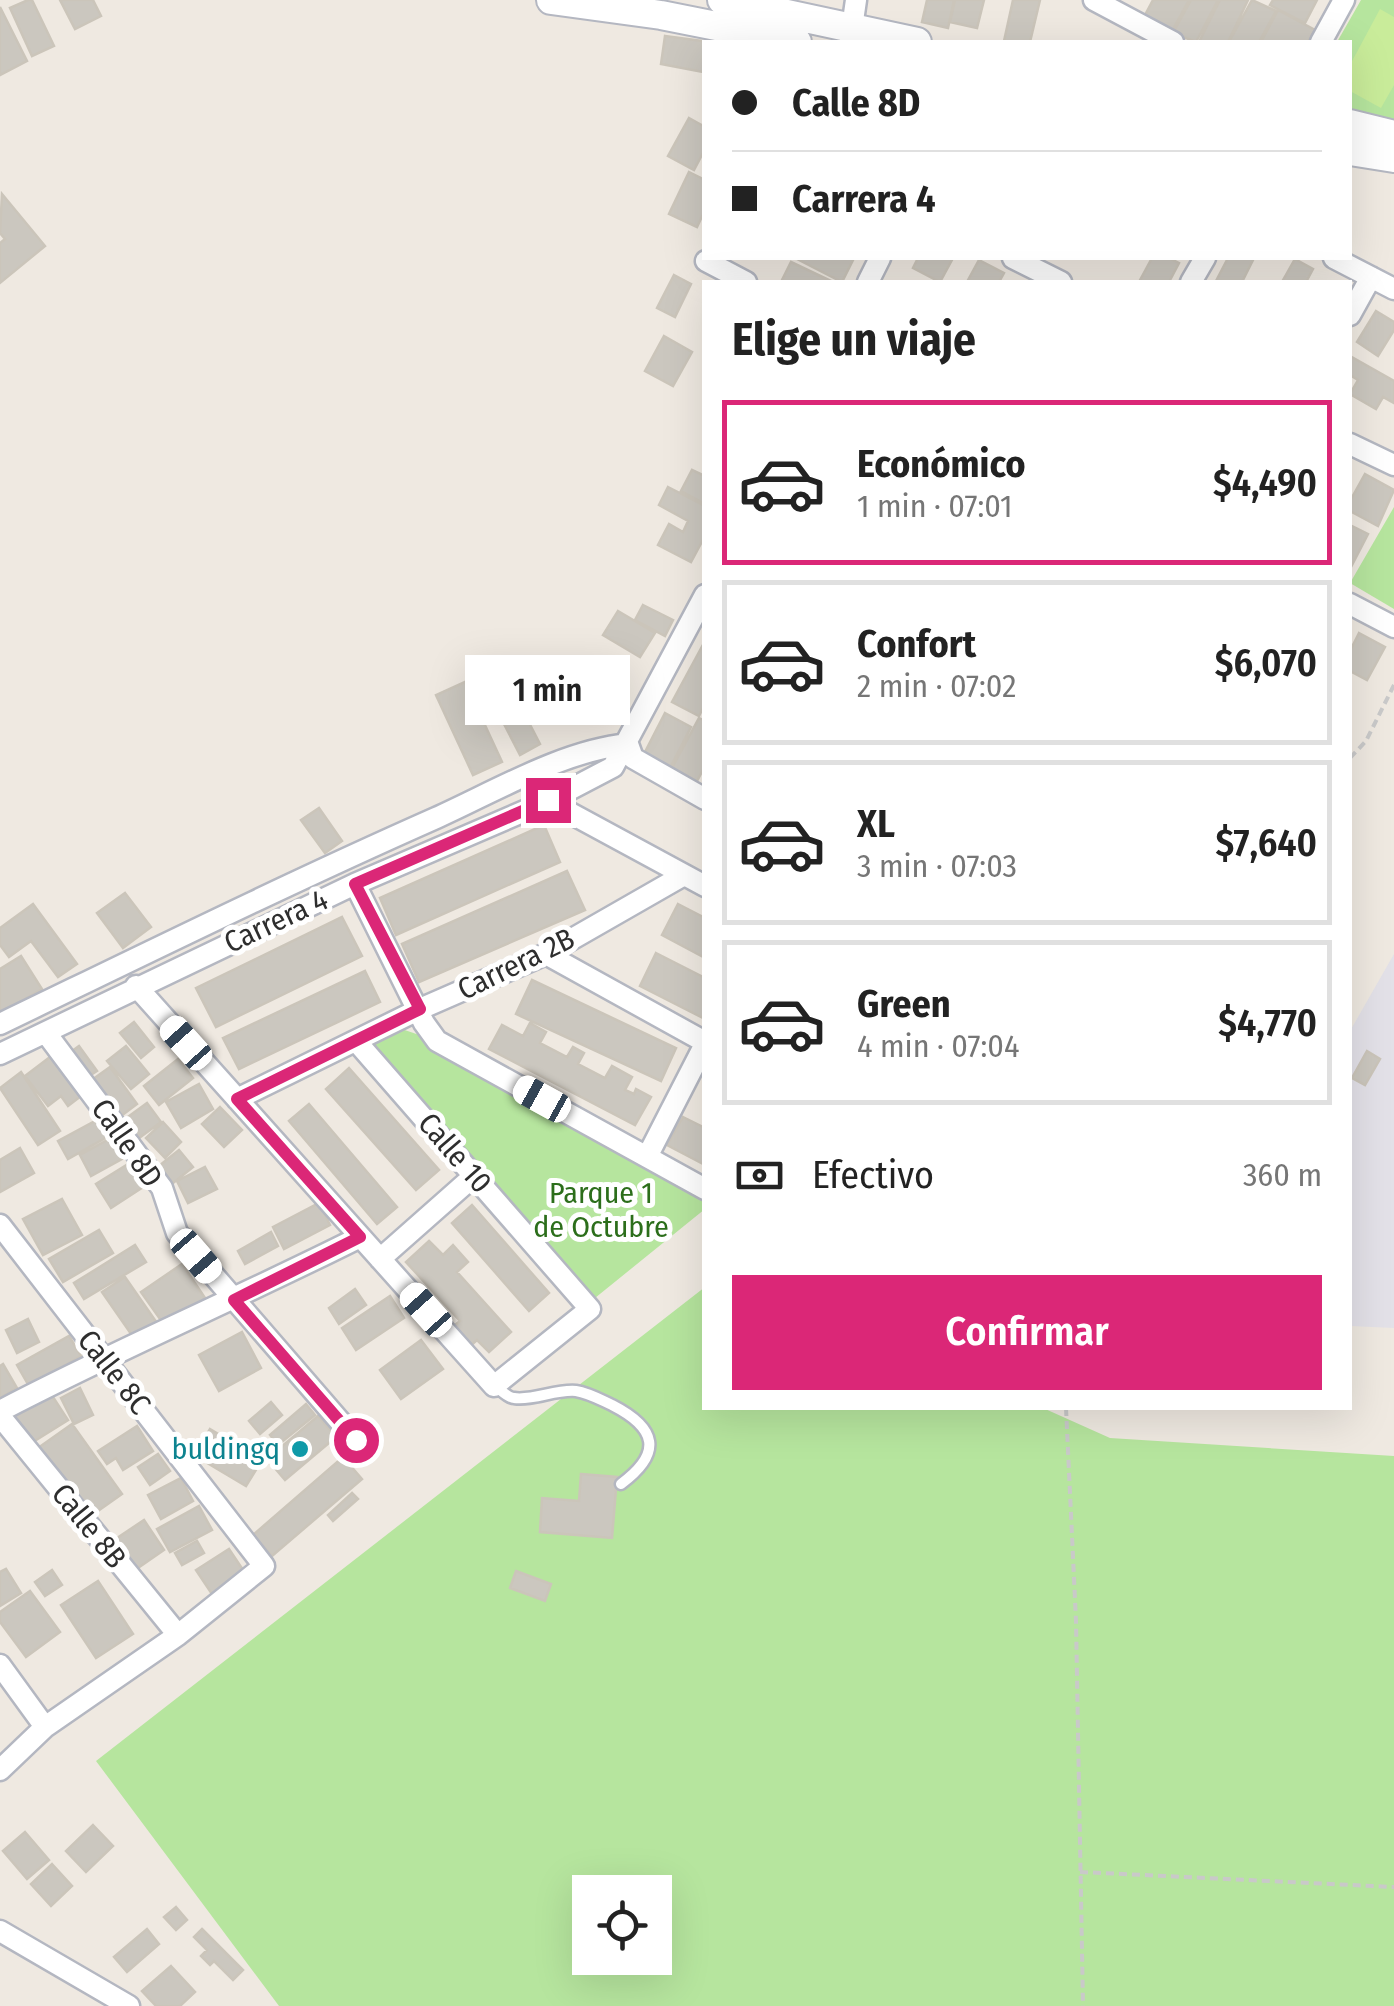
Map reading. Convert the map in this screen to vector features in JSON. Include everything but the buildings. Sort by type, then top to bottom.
[{"type":"street","points":[[551,0],[666,7],[790,40]]},
{"type":"street","points":[[722,0],[850,36],[895,40]]},
{"type":"street","points":[[850,36],[856,0]]},
{"type":"street","points":[[1094,0],[1170,40]]},
{"type":"street","points":[[1322,40],[1344,0]]},
{"type":"street","points":[[1352,124],[1394,135]]},
{"type":"street","points":[[1352,151],[1394,158]]},
{"type":"street","points":[[1017,260],[1057,280]]},
{"type":"street","points":[[1338,260],[1394,289]]},
{"type":"street","points":[[706,261],[742,280]]},
{"type":"street","points":[[1352,310],[1370,277]]},
{"type":"street","points":[[1352,445],[1394,465]]},
{"type":"street","points":[[1352,605],[1394,627]]},
{"type":"street","points":[[702,606],[628,744],[633,758],[702,797]]},
{"type":"street","name":"Carrera 4","points":[[0,1054],[355,884],[548,800],[613,767],[628,744]]},
{"type":"street","name":"Carrera 4","points":[[0,1024],[491,793],[601,746],[628,744]]},
{"type":"street","points":[[548,800],[702,884]]},
{"type":"street","name":"Carrera 2B","points":[[237,1099],[420,1009],[546,954],[684,875]]},
{"type":"street","points":[[355,884],[424,1023],[437,1041],[702,1187]]},
{"type":"street","points":[[546,954],[702,1041]]},
{"type":"street","points":[[136,986],[494,1386]]},
{"type":"street","name":"Calle 8D","points":[[46,1032],[162,1188],[177,1233],[356,1440]]},
{"type":"street","name":"Calle 10","points":[[356,1041],[590,1309],[494,1386]]},
{"type":"street","points":[[647,1157],[702,1049]]},
{"type":"street","points":[[380,1259],[475,1175]]},
{"type":"street","name":"Calle 8C","points":[[0,1225],[264,1566],[178,1636]]},
{"type":"street","points":[[0,1414],[102,1357],[234,1300],[360,1237]]},
{"type":"street","name":"Calle 8B","points":[[0,1414],[178,1636]]},
{"type":"street","points":[[0,1770],[45,1727],[178,1636]]},
{"type":"street","points":[[0,1665],[45,1727]]},
{"type":"street","points":[[0,1932],[129,2006]]},
{"type":"lane","points":[[494,1386],[514,1398],[576,1392],[631,1416],[645,1427],[650,1440],[648,1456],[638,1471],[621,1484]]},
{"type":"path","points":[[1352,756],[1366,742],[1394,685]]},
{"type":"path","points":[[1066,1410],[1076,1621],[1083,2006]]},
{"type":"path","points":[[1080,1872],[1394,1888]]},
{"type":"shaded area","points":[[1394,954],[1394,1328],[1352,1326],[1352,1028]]},
{"type":"green space","points":[[1361,0],[1394,0],[1394,123],[1352,114],[1352,40],[1338,40]]},
{"type":"green space","points":[[1380,9],[1394,17],[1394,85],[1381,108],[1352,92],[1352,61]]},
{"type":"green space","points":[[1394,507],[1394,609],[1352,584]]},
{"type":"green space","name":"Parque 1 de Octubre","points":[[390,1025],[437,1041],[702,1194],[702,1211],[595,1298],[356,1041]]},
{"type":"green space","points":[[702,1289],[702,1410],[1047,1410],[1110,1438],[1394,1456],[1394,2006],[279,2006],[96,1761]]},
{"type":"place","name":"buldingq","points":[[300,1449]]},
{"type":"route","points":[[356,1440],[234,1300],[360,1237],[237,1099],[420,1009],[355,884],[548,800]]}]
